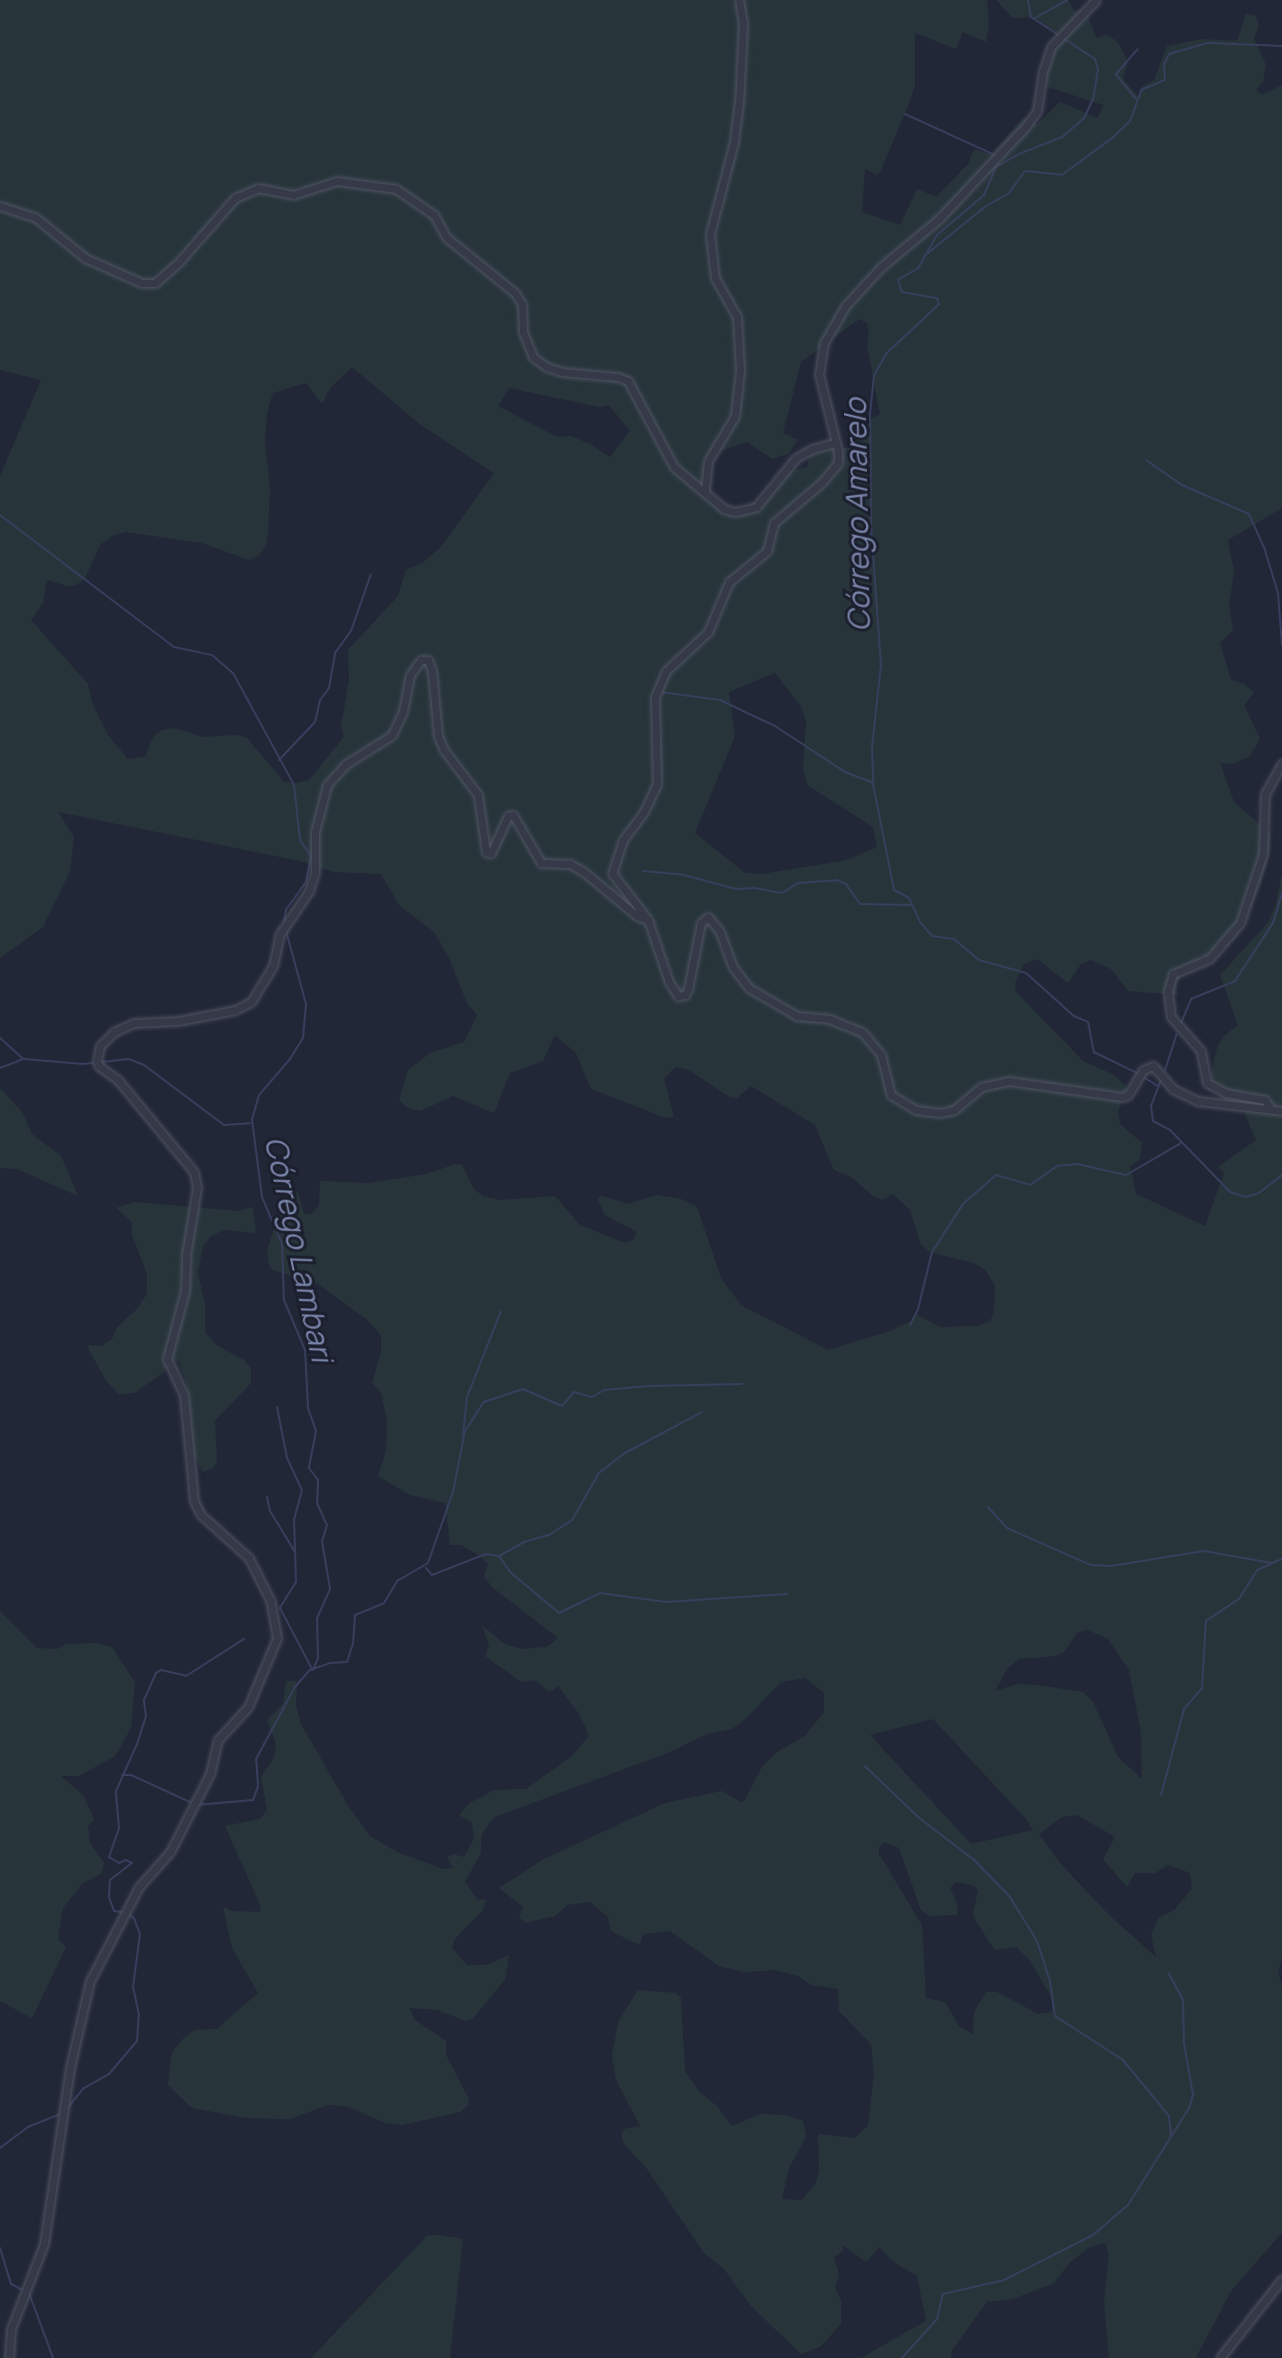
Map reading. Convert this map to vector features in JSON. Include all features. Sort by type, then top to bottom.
[{"type":"street","points":[[705,490],[708,461],[735,416],[740,370],[737,317],[715,278],[710,234],[734,142],[739,104],[743,24],[739,0]]},
{"type":"street","points":[[1096,0],[1051,47],[1043,71],[1037,111],[1027,125],[940,218],[881,267],[846,305],[824,343],[819,374],[839,457],[834,469],[774,523],[767,551],[729,582],[708,632],[666,671],[657,687],[657,784],[644,812],[623,840],[612,873],[648,920],[669,982],[678,996],[685,995],[688,989],[701,923],[706,917],[711,918],[733,967],[749,988],[797,1016],[829,1019],[862,1032],[881,1055],[891,1095],[916,1110],[940,1113],[954,1110],[981,1087],[1009,1081],[1122,1097],[1128,1095],[1143,1070],[1153,1066],[1173,1089],[1198,1101],[1282,1111]]},
{"type":"street","points":[[0,206],[36,218],[85,258],[142,283],[155,283],[177,264],[235,198],[258,188],[293,195],[337,181],[396,189],[434,215],[447,238],[515,293],[522,304],[523,332],[533,357],[562,372],[618,377],[628,381],[674,467],[724,509],[746,511],[756,507],[796,458],[812,449],[835,443]]},
{"type":"street","points":[[9,2358],[11,2329],[44,2244],[67,2082],[90,1981],[139,1887],[170,1852],[210,1774],[218,1740],[248,1707],[277,1638],[270,1600],[249,1558],[201,1515],[194,1501],[184,1395],[167,1359],[185,1291],[186,1255],[197,1188],[194,1172],[118,1080],[99,1066],[100,1046],[114,1032],[134,1023],[178,1021],[235,1010],[251,1002],[273,966],[280,934],[309,891],[315,872],[318,816],[327,785],[346,764],[392,735],[403,711],[410,675],[421,660],[428,660],[432,671],[438,736],[444,750],[478,795],[486,852],[491,853],[508,816],[513,815],[541,863],[570,864],[637,916],[648,920]]},
{"type":"street","points":[[1271,1109],[1265,1100],[1226,1093],[1207,1083],[1201,1051],[1171,1017],[1168,991],[1173,974],[1209,959],[1240,923],[1263,854],[1265,794],[1282,763]]},
{"type":"street","points":[[1220,2358],[1282,2279]]},
{"type":"shaded area","points":[[0,0],[987,0],[989,26],[986,42],[963,32],[956,49],[915,33],[915,86],[908,106],[880,172],[877,175],[865,169],[862,212],[900,225],[917,189],[936,197],[968,164],[974,149],[991,154],[1024,117],[1037,124],[1060,102],[1098,118],[1103,105],[1045,86],[1046,50],[1059,35],[1034,17],[1013,18],[996,0],[1068,0],[1074,11],[1084,9],[1097,38],[1106,35],[1117,41],[1128,61],[1123,79],[1139,97],[1142,86],[1154,80],[1167,46],[1202,39],[1237,41],[1246,14],[1255,15],[1259,24],[1254,39],[1266,65],[1263,82],[1256,89],[1262,95],[1282,85],[1282,508],[1228,540],[1234,571],[1229,607],[1233,630],[1220,643],[1231,680],[1244,684],[1254,693],[1244,705],[1260,738],[1250,756],[1233,764],[1220,763],[1234,802],[1271,834],[1270,850],[1261,885],[1237,936],[1214,958],[1186,971],[1176,984],[1178,995],[1128,991],[1111,969],[1091,960],[1081,964],[1068,983],[1037,959],[1024,964],[1015,983],[1016,992],[1083,1061],[1112,1074],[1127,1087],[1118,1112],[1120,1124],[1142,1143],[1139,1161],[1130,1166],[1136,1194],[1205,1226],[1224,1173],[1218,1167],[1256,1140],[1237,1096],[1223,1095],[1215,1088],[1211,1074],[1217,1048],[1224,1036],[1238,1025],[1220,975],[1267,924],[1276,904],[1282,873],[1282,1957],[1278,1973],[1282,1986],[1282,2233],[1231,2291],[1196,2358],[1109,2358],[1104,2302],[1109,2254],[1105,2243],[1090,2247],[1070,2262],[1054,2283],[1013,2299],[987,2302],[952,2350],[951,2358],[861,2358],[926,2321],[917,2276],[892,2261],[879,2247],[866,2262],[843,2245],[843,2251],[834,2257],[839,2275],[835,2287],[841,2300],[841,2324],[820,2347],[801,2354],[750,2305],[724,2269],[704,2253],[647,2169],[624,2144],[621,2135],[624,2129],[640,2126],[616,2080],[612,2056],[618,2022],[638,1990],[676,1993],[681,1998],[685,2071],[700,2093],[717,2106],[732,2126],[760,2114],[786,2115],[803,2121],[806,2137],[789,2168],[782,2199],[802,2200],[815,2185],[819,2171],[818,2134],[855,2138],[868,2125],[874,2074],[871,2044],[839,2011],[838,1989],[811,1985],[798,1976],[775,1970],[744,1972],[719,1966],[670,1931],[643,1934],[640,1944],[635,1943],[611,1931],[608,1917],[590,1902],[567,1905],[555,1916],[525,1923],[519,1917],[523,1907],[499,1888],[542,1860],[665,1803],[722,1791],[741,1802],[745,1800],[762,1767],[777,1752],[805,1736],[824,1712],[824,1693],[805,1678],[781,1682],[741,1723],[731,1729],[707,1734],[670,1752],[495,1817],[488,1825],[481,1836],[481,1853],[465,1882],[478,1900],[486,1899],[483,1910],[454,1940],[452,1948],[467,1965],[487,1965],[509,1955],[505,1980],[472,2019],[466,2021],[437,2010],[409,2008],[415,2020],[446,2041],[446,2055],[469,2099],[468,2105],[460,2112],[402,2125],[385,2123],[349,2107],[328,2105],[290,2119],[246,2118],[192,2108],[168,2085],[172,2052],[183,2039],[195,2030],[217,2029],[258,1993],[232,1948],[223,1906],[232,1911],[260,1912],[261,1907],[225,1826],[260,1819],[267,1810],[261,1777],[274,1758],[276,1744],[267,1720],[283,1704],[286,1681],[297,1681],[296,1705],[301,1724],[347,1804],[370,1836],[397,1852],[443,1869],[453,1868],[447,1857],[453,1854],[464,1857],[474,1838],[472,1823],[459,1815],[470,1803],[494,1790],[526,1789],[572,1756],[589,1736],[580,1715],[558,1686],[550,1692],[534,1680],[521,1682],[485,1656],[489,1646],[482,1625],[503,1643],[521,1649],[547,1647],[558,1638],[492,1587],[484,1576],[488,1564],[480,1556],[461,1545],[450,1545],[445,1503],[410,1495],[378,1476],[386,1451],[387,1421],[381,1393],[372,1383],[381,1352],[381,1335],[366,1319],[318,1284],[273,1270],[269,1265],[267,1250],[284,1199],[293,1191],[298,1193],[304,1214],[311,1214],[319,1206],[320,1181],[369,1183],[426,1174],[456,1164],[462,1165],[474,1189],[484,1197],[501,1200],[555,1196],[580,1225],[625,1243],[634,1239],[637,1232],[605,1215],[597,1198],[602,1196],[628,1204],[657,1195],[681,1199],[697,1207],[721,1278],[741,1305],[828,1350],[890,1331],[911,1321],[916,1314],[940,1327],[978,1326],[990,1321],[994,1313],[995,1286],[986,1271],[974,1263],[930,1252],[921,1245],[910,1210],[893,1194],[882,1200],[851,1177],[834,1170],[815,1125],[751,1086],[737,1098],[729,1097],[689,1070],[676,1067],[664,1078],[674,1117],[666,1118],[591,1089],[576,1053],[555,1035],[543,1061],[510,1073],[494,1113],[453,1096],[420,1111],[408,1108],[399,1100],[408,1070],[430,1053],[464,1042],[477,1015],[467,1003],[449,958],[434,932],[399,905],[381,874],[334,872],[300,861],[58,812],[74,837],[70,871],[43,927],[0,958],[0,476],[41,380],[0,370]],"holes":[[[859,319],[867,323],[867,346],[880,414],[857,426],[852,443],[845,448],[826,447],[811,452],[807,467],[780,473],[757,502],[730,510],[716,501],[706,483],[711,454],[747,442],[772,459],[788,454],[798,440],[783,433],[801,362]],[[352,367],[421,425],[494,473],[441,547],[422,563],[406,570],[398,596],[348,650],[349,681],[341,726],[344,737],[309,780],[284,782],[247,738],[237,735],[203,737],[174,728],[162,730],[153,737],[145,757],[128,759],[108,735],[92,703],[88,684],[31,620],[43,603],[47,580],[68,586],[77,585],[85,578],[100,545],[114,535],[126,532],[202,543],[249,560],[259,555],[266,544],[268,532],[270,488],[265,440],[267,412],[273,393],[306,383],[322,404],[330,388]],[[509,388],[599,407],[609,405],[630,431],[610,457],[571,436],[557,437],[498,406]],[[775,673],[802,708],[806,722],[803,767],[807,785],[873,827],[877,847],[847,860],[762,874],[745,873],[695,833],[735,736],[729,692]],[[1088,1630],[1108,1639],[1129,1670],[1141,1733],[1142,1779],[1118,1757],[1093,1702],[1083,1692],[1018,1684],[995,1691],[1007,1669],[1019,1659],[1055,1656],[1064,1652],[1078,1632]],[[933,1719],[1033,1830],[971,1844],[870,1735]],[[1077,1815],[1115,1837],[1103,1859],[1127,1887],[1135,1873],[1155,1873],[1168,1865],[1190,1873],[1192,1889],[1174,1910],[1159,1918],[1151,1935],[1156,1957],[1110,1916],[1060,1863],[1039,1834],[1062,1817]],[[885,1842],[899,1848],[921,1910],[930,1916],[957,1915],[958,1906],[950,1888],[956,1882],[972,1885],[978,1890],[973,1914],[977,1923],[995,1950],[1016,1947],[1029,1959],[1053,2000],[1052,2012],[1038,2014],[997,1992],[986,1992],[974,2012],[973,2034],[959,2026],[945,2002],[926,1998],[922,1925],[879,1854],[879,1847]]]},
{"type":"shaded area","points":[[0,1088],[22,1112],[32,1134],[61,1156],[78,1196],[17,1169],[0,1168]]},
{"type":"shaded area","points":[[135,1202],[238,1211],[253,1207],[256,1233],[224,1230],[211,1236],[203,1246],[198,1273],[205,1305],[205,1332],[216,1345],[244,1360],[251,1368],[251,1383],[215,1421],[217,1462],[213,1468],[203,1472],[191,1451],[187,1385],[179,1362],[173,1360],[163,1373],[134,1393],[119,1394],[107,1382],[89,1350],[88,1345],[101,1346],[112,1339],[117,1327],[136,1310],[147,1294],[147,1274],[132,1235],[132,1222],[116,1208]]},
{"type":"shaded area","points":[[0,1611],[37,1648],[57,1649],[66,1644],[95,1643],[112,1647],[135,1682],[131,1728],[115,1756],[79,1776],[61,1776],[83,1795],[94,1819],[88,1827],[90,1843],[104,1863],[102,1873],[82,1884],[63,1908],[58,1939],[66,1947],[32,2018],[0,2001]]},
{"type":"shaded area","points":[[427,2236],[463,2239],[450,2358],[311,2358]]},
{"type":"waterway","name":"Córrego Amarelo","points":[[1028,0],[1031,17],[1095,59],[1098,69],[1093,99],[1084,118],[1062,137],[996,167],[984,195],[937,235],[918,268],[898,280],[902,292],[937,298],[939,304],[886,354],[874,376],[870,414],[871,526],[881,664],[872,747],[873,784],[894,890],[909,898],[920,922],[932,936],[954,939],[979,960],[1026,973],[1074,1016],[1088,1022],[1094,1052],[1137,1073]]},
{"type":"waterway","points":[[1035,18],[1067,0]]},
{"type":"waterway","points":[[928,253],[986,206],[1009,193],[1025,171],[1062,175],[1112,138],[1130,121],[1141,90],[1165,80],[1164,65],[1169,54],[1207,43],[1282,46]]},
{"type":"waterway","points":[[1136,99],[1116,74],[1138,49]]},
{"type":"waterway","points":[[905,114],[995,155]]},
{"type":"waterway","points":[[1146,460],[1182,485],[1249,514],[1264,547],[1278,593],[1282,645]]},
{"type":"waterway","name":"Córrego Lambari","points":[[0,515],[174,647],[212,655],[233,673],[294,785],[300,840],[311,856],[306,882],[286,910],[284,921]]},
{"type":"waterway","points":[[279,760],[315,722],[320,700],[329,688],[335,653],[351,631],[371,574]]},
{"type":"waterway","points":[[660,692],[720,700],[775,726],[845,772],[871,782]]},
{"type":"waterway","points":[[643,871],[680,874],[736,889],[754,888],[782,893],[798,883],[837,880],[846,884],[860,904],[912,905]]},
{"type":"waterway","points":[[1181,1023],[1191,999],[1235,981],[1273,923],[1282,893]]},
{"type":"waterway","name":"Córrego Lambari","points":[[286,931],[306,1004],[303,1038],[290,1059],[259,1095],[252,1120],[262,1197],[282,1244],[284,1300],[305,1350],[308,1408],[316,1431],[309,1468],[318,1480],[317,1503],[327,1525],[322,1541],[330,1589],[317,1618],[318,1658],[313,1670]]},
{"type":"waterway","points":[[1165,1070],[1177,1034]]},
{"type":"waterway","points":[[0,1038],[23,1059]]},
{"type":"waterway","points":[[0,1068],[24,1059],[83,1064],[129,1059],[144,1065],[224,1125],[250,1123]]},
{"type":"waterway","name":"Córrego Amarelo","points":[[1145,1078],[1158,1086]]},
{"type":"waterway","name":"Córrego Amarelo","points":[[1161,1080],[1151,1106],[1153,1121],[1170,1130],[1230,1192],[1246,1197],[1259,1193],[1282,1175]]},
{"type":"waterway","points":[[910,1325],[918,1309],[932,1252],[963,1204],[996,1175],[1030,1185],[1057,1166],[1077,1164],[1126,1175],[1181,1143]]},
{"type":"waterway","points":[[463,1435],[467,1397],[501,1311]]},
{"type":"waterway","points":[[196,1805],[253,1800],[258,1786],[256,1759],[295,1687],[310,1670],[330,1663],[347,1662],[353,1644],[355,1615],[384,1603],[397,1581],[428,1563],[453,1492],[465,1431],[484,1402],[523,1389],[562,1406],[574,1392],[592,1397],[604,1390],[648,1386],[742,1384]]},
{"type":"waterway","points":[[277,1407],[287,1458],[302,1490],[294,1519],[296,1582],[280,1608],[312,1669]]},
{"type":"waterway","points":[[426,1568],[432,1575],[486,1554],[499,1556],[524,1542],[549,1535],[572,1520],[599,1473],[625,1453],[702,1412]]},
{"type":"waterway","points":[[267,1497],[270,1511],[295,1552]]},
{"type":"waterway","points":[[988,1507],[1007,1528],[1091,1565],[1111,1566],[1204,1551],[1272,1563]]},
{"type":"waterway","points":[[499,1556],[510,1572],[559,1613],[600,1593],[666,1602],[787,1594]]},
{"type":"waterway","points":[[1161,1795],[1184,1709],[1202,1688],[1206,1621],[1239,1599],[1257,1570],[1282,1559]]},
{"type":"waterway","points":[[122,1912],[114,1911],[109,1897],[110,1880],[132,1863],[126,1860],[119,1863],[109,1857],[119,1828],[116,1791],[137,1744],[146,1717],[144,1700],[156,1673],[161,1670],[186,1676],[244,1639]]},
{"type":"waterway","points":[[865,1766],[918,1817],[974,1860],[1010,1897],[1037,1941],[1050,1981],[1055,2016],[1123,2060],[1169,2116],[1171,2135]]},
{"type":"waterway","points":[[122,1775],[131,1775],[190,1802]]},
{"type":"waterway","name":"Córrego Lambari","points":[[66,2110],[84,2088],[109,2074],[137,2041],[139,2015],[133,1987],[140,1934],[134,1918],[128,1914]]},
{"type":"waterway","points":[[902,2358],[937,2319],[943,2294],[1004,2280],[1093,2235],[1128,2205],[1189,2108],[1193,2095],[1184,2043],[1183,2000],[1169,1974]]},
{"type":"waterway","name":"Córrego Lambari","points":[[0,2148],[28,2127],[61,2114]]},
{"type":"waterway","name":"Córrego Lambari","points":[[0,2248],[11,2284],[23,2290]]},
{"type":"waterway","name":"Córrego Lambari","points":[[29,2293],[53,2358]]}]
